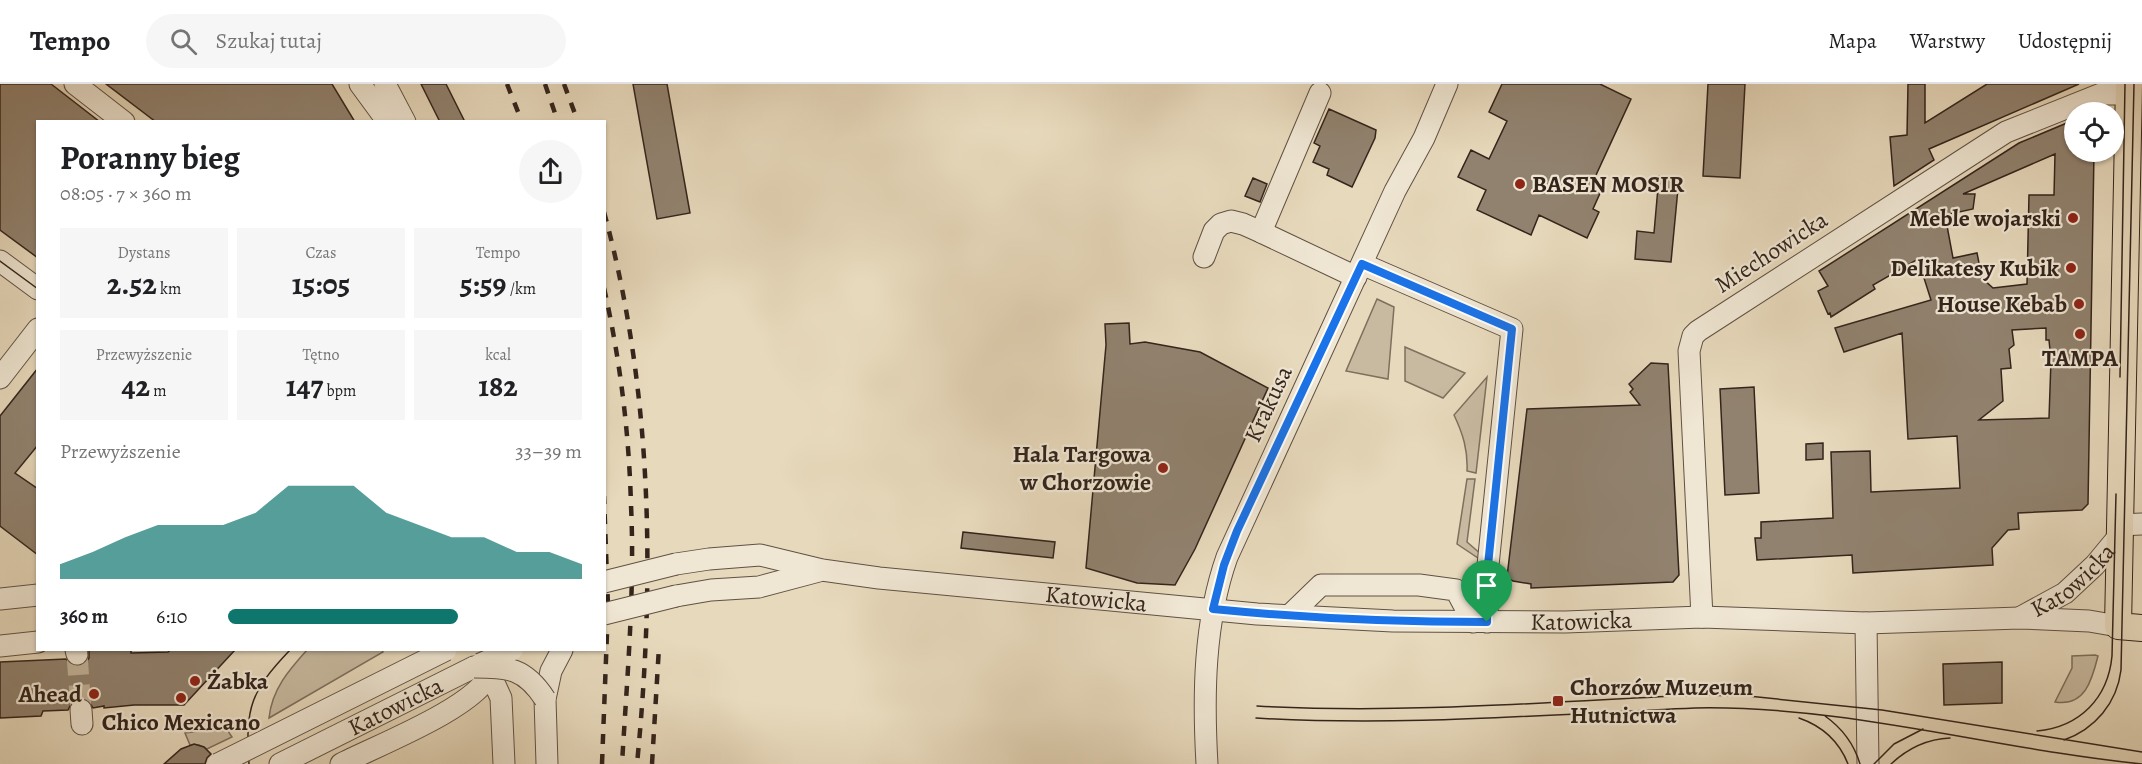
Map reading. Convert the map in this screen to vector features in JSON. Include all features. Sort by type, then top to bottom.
[{"type":"main road","points":[[2129,89],[2133,323],[2127,528],[2130,627]]},
{"type":"street","points":[[75,84],[121,120]]},
{"type":"street","points":[[360,84],[382,114],[400,120]]},
{"type":"street","points":[[385,84],[403,120]]},
{"type":"street","name":"Krakusa","points":[[1207,764],[1204,700],[1213,609],[1220,576],[1237,531],[1395,191],[1424,138],[1447,84]]},
{"type":"street","name":"Miechowicka","points":[[1702,617],[1689,351],[1693,336],[1809,258],[2006,132],[2101,94],[2129,89]]},
{"type":"street","points":[[1261,232],[1320,93]]},
{"type":"street","points":[[1204,256],[1214,231],[1221,224],[1231,221],[1512,329],[1487,575],[1480,622]]},
{"type":"street","points":[[0,261],[36,288]]},
{"type":"street","points":[[0,378],[36,332]]},
{"type":"street","name":"Katowicka","points":[[2020,618],[2065,593],[2095,565],[2127,528]]},
{"type":"street","name":"Katowicka","points":[[606,582],[676,564],[760,555],[822,570],[890,580],[1213,609],[1393,621],[1565,622],[1702,617],[1866,623],[2020,618],[2089,621],[2130,627]]},
{"type":"street","name":"Katowicka","points":[[606,615],[676,596],[711,590],[759,587],[822,570]]},
{"type":"street","points":[[1290,615],[1321,585],[1419,585],[1456,590],[1480,622]]},
{"type":"street","points":[[0,599],[36,595]]},
{"type":"street","points":[[1866,623],[1868,764]]},
{"type":"street","points":[[0,646],[36,642]]},
{"type":"street","name":"Katowicka","points":[[218,764],[445,651]]},
{"type":"street","points":[[341,764],[455,707],[474,694],[482,670],[494,651]]},
{"type":"street","name":"Katowicka","points":[[280,764],[482,670],[510,651]]},
{"type":"street","points":[[548,764],[545,699],[551,671],[561,651]]},
{"type":"street","points":[[482,670],[505,667],[523,675],[537,686],[545,699]]},
{"type":"street","points":[[482,670],[501,698],[504,764]]},
{"type":"shaded area","points":[[1377,299],[1394,307],[1388,379],[1346,371]]},
{"type":"shaded area","points":[[1405,347],[1465,373],[1443,398],[1405,381]]},
{"type":"shaded area","points":[[1487,377],[1476,473],[1467,471],[1464,442],[1454,415]]},
{"type":"shaded area","points":[[1467,479],[1475,479],[1467,542],[1482,555],[1481,560],[1457,544]]},
{"type":"shaded area","points":[[306,651],[383,652],[269,718],[274,698],[288,673]]},
{"type":"shaded area","points":[[2072,656],[2098,656],[2096,665],[2086,690],[2074,700],[2055,702],[2072,668]]},
{"type":"shaded area","points":[[220,728],[228,731],[232,737],[207,749],[199,745],[190,745],[185,733]]},
{"type":"building","points":[[0,84],[51,84],[97,120],[36,120],[36,257],[0,230]]},
{"type":"building","points":[[106,84],[332,84],[354,120],[153,120]]},
{"type":"building","points":[[421,84],[446,84],[464,120],[439,120]]},
{"type":"building","points":[[633,84],[667,84],[690,213],[657,219]]},
{"type":"building","points":[[1502,84],[1600,84],[1631,99],[1591,186],[1601,191],[1593,209],[1599,212],[1587,238],[1539,215],[1531,235],[1477,210],[1486,190],[1458,177],[1471,150],[1489,159],[1507,121],[1489,112]]},
{"type":"building","points":[[1708,84],[1745,84],[1740,178],[1703,176]]},
{"type":"building","points":[[1908,84],[1925,84],[1925,123],[1987,84],[2079,84],[1929,149],[1934,160],[1894,186],[1890,137],[1907,135]]},
{"type":"building","points":[[1329,109],[1376,130],[1375,138],[1352,187],[1327,175],[1329,169],[1313,162],[1320,146],[1314,143]]},
{"type":"building","points":[[2064,124],[2064,162],[2094,162],[2088,504],[2082,510],[2018,513],[2019,529],[2008,530],[1992,548],[1993,565],[1853,573],[1852,555],[1757,560],[1755,538],[1761,538],[1761,522],[1833,518],[1831,452],[1870,451],[1871,492],[1960,488],[1957,436],[1908,439],[1902,333],[1844,352],[1835,328],[1931,300],[1918,259],[1873,285],[1875,289],[1831,317],[1818,291],[1828,286],[1819,271],[2019,143]],"holes":[[[2055,154],[2054,195],[2029,195],[2027,284],[1993,288],[1982,278],[1977,253],[1953,258],[1945,215],[1973,209],[1975,194],[1963,194]],[[2046,328],[2046,340],[2049,340],[2051,360],[2049,418],[1979,420],[2003,401],[2001,369],[2011,368],[2009,349],[2014,345],[2012,330]]]},
{"type":"building","points":[[1659,176],[1679,178],[1671,262],[1635,259],[1637,231],[1654,233]]},
{"type":"building","points":[[1253,178],[1267,184],[1260,202],[1245,196]]},
{"type":"building","name":"Hala Targowa w Chorzowie","points":[[1129,323],[1130,344],[1145,342],[1200,352],[1268,388],[1195,549],[1175,585],[1137,583],[1086,568],[1106,345],[1105,324]]},
{"type":"building","points":[[1651,363],[1668,364],[1679,575],[1673,582],[1531,588],[1531,584],[1513,581],[1507,577],[1527,409],[1640,405],[1630,392],[1633,389],[1629,384]]},
{"type":"building","points":[[36,371],[36,447],[15,473],[36,488],[36,553],[0,526],[0,416]]},
{"type":"building","points":[[1754,387],[1759,493],[1725,495],[1720,389]]},
{"type":"building","points":[[1823,443],[1823,459],[1806,460],[1806,444]]},
{"type":"building","points":[[963,532],[1055,542],[1053,558],[961,548]]},
{"type":"building","points":[[89,651],[131,651],[131,653],[234,651],[184,705],[93,708],[87,699],[80,697],[73,700],[68,710],[43,711],[41,716],[0,718],[0,662],[66,659],[73,666],[80,666],[85,664],[89,658]]},
{"type":"building","points":[[2002,662],[2002,703],[1944,705],[1943,664]]},
{"type":"building","points":[[194,744],[204,747],[211,754],[205,764],[164,764],[181,749]]},
{"type":"tunnel","points":[[77,654],[81,710]]},
{"type":"tram line","points":[[2120,377],[2125,84]]},
{"type":"tram line","points":[[2064,740],[2085,729],[2103,713],[2115,693],[2121,670],[2134,84]]},
{"type":"tram line","points":[[0,261],[36,288]]},
{"type":"tram line","points":[[2037,731],[2066,724],[2079,717],[2098,697],[2105,685],[2112,656],[2116,494]]},
{"type":"tram line","points":[[249,764],[248,728],[253,701],[267,677],[289,651]]},
{"type":"tram line","points":[[1257,706],[1421,708],[1695,695],[1748,696],[1882,710],[2142,752]]},
{"type":"tram line","points":[[1256,718],[1366,721],[1695,708],[1751,709],[1864,720],[2086,757],[2142,764]]},
{"type":"tram line","points":[[1825,716],[1847,737],[1860,764]]},
{"type":"tram line","points":[[1799,718],[1829,735],[1840,748],[1848,764]]},
{"type":"tram line","points":[[1874,764],[1894,744],[1923,729]]},
{"type":"tram line","points":[[1891,764],[1918,745],[1950,738]]},
{"type":"railway","points":[[507,84],[521,120]]},
{"type":"railway","points":[[545,84],[557,120]]},
{"type":"railway","points":[[564,84],[577,120]]},
{"type":"railway","points":[[606,220],[620,280],[632,348],[641,417],[646,487],[646,625],[637,764]]},
{"type":"railway","points":[[606,298],[623,396],[631,505],[631,602],[622,764]]},
{"type":"railway","points":[[602,764],[608,607],[606,552]]},
{"type":"railway","points":[[652,764],[659,647]]},
{"type":"place","name":"BASEN MOSIR","points":[[1520,184]]},
{"type":"place","name":"Meble wojarski","points":[[2073,218]]},
{"type":"place","name":"Delikatesy Kubik","points":[[2071,268]]},
{"type":"place","name":"House Kebab","points":[[2079,304]]},
{"type":"place","name":"TAMPA","points":[[2080,334]]},
{"type":"place","name":"Hala Targowa w Chorzowie","points":[[1163,468]]},
{"type":"place","name":"Żabka","points":[[195,681]]},
{"type":"place","name":"Ahead","points":[[94,694]]},
{"type":"place","name":"Chico Mexicano","points":[[181,698]]},
{"type":"place","name":"Chorzów Muzeum Hutnictwa","points":[[1558,701]]},
{"type":"route","points":[[1362,264],[1512,329],[1487,575],[1487,622],[1393,621],[1257,614],[1213,609],[1217,587],[1237,531],[1362,264]]}]
